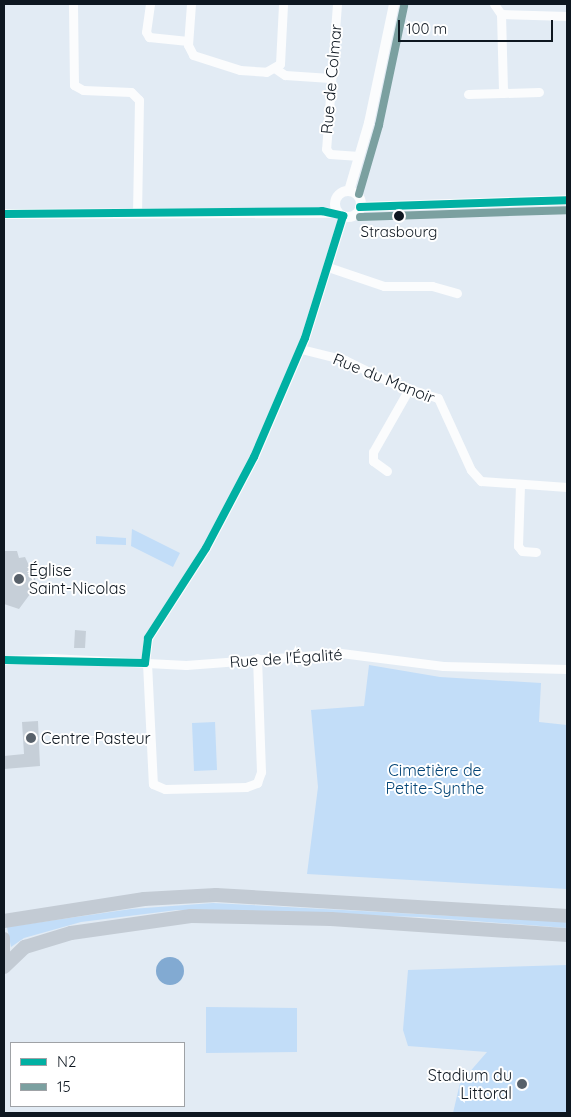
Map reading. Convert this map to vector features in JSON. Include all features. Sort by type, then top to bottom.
[{"type":"highway","points":[[4,921],[144,899],[216,895],[567,916]]},
{"type":"highway","points":[[4,967],[25,947],[64,934],[191,916],[366,921],[567,934]]},
{"type":"main road","points":[[4,938],[4,959]]},
{"type":"street","points":[[73,4],[74,85],[83,90],[131,92],[139,100],[137,213]]},
{"type":"street","points":[[150,4],[146,32],[149,38],[188,42]]},
{"type":"street","points":[[192,4],[188,42],[190,53],[199,59],[240,70],[276,70],[285,75],[330,78]]},
{"type":"street","points":[[276,70],[280,62],[283,4]]},
{"type":"street","name":"Rue de Colmar","points":[[338,4],[326,140],[330,154],[359,156]]},
{"type":"street","points":[[257,658],[261,772],[257,783],[246,787],[161,789],[152,784],[146,663],[148,638],[206,548],[244,478],[300,349],[328,268],[341,214],[336,198],[349,191],[359,156],[394,4]]},
{"type":"street","points":[[494,4],[501,14],[503,93]]},
{"type":"street","points":[[501,14],[567,16]]},
{"type":"street","points":[[468,94],[539,92]]},
{"type":"street","points":[[4,214],[341,214],[353,216],[360,207],[358,196],[349,191]]},
{"type":"street","points":[[360,207],[567,200]]},
{"type":"street","points":[[328,268],[384,286],[426,285],[457,293]]},
{"type":"street","name":"Rue du Manoir","points":[[300,349],[345,360],[409,389],[441,400],[478,479],[488,484],[567,487]]},
{"type":"street","points":[[387,471],[374,461],[373,452],[409,389]]},
{"type":"street","points":[[520,485],[518,546],[522,551],[536,552]]},
{"type":"street","name":"Rue de l'Égalité","points":[[4,660],[186,665],[257,658],[346,653],[443,666],[567,669]]},
{"type":"green space","points":[[132,529],[180,553],[173,567],[131,546]]},
{"type":"green space","points":[[96,536],[126,538],[126,545],[96,544]]},
{"type":"green space","name":"Cimetière de Petite-Synthe","points":[[369,665],[440,677],[541,683],[539,722],[567,725],[567,889],[307,874],[318,787],[311,710],[364,706]]},
{"type":"green space","points":[[215,722],[217,770],[194,771],[192,723]]},
{"type":"green space","points":[[213,903],[567,922],[567,928],[420,917],[177,910],[81,922],[24,938],[11,947],[7,927],[131,909]]},
{"type":"green space","points":[[567,965],[567,1113],[453,1113],[460,1083],[487,1052],[408,1046],[403,1030],[408,970]]},
{"type":"green space","points":[[206,1007],[297,1008],[297,1052],[206,1053]]},
{"type":"shaded area","points":[[170,957],[180,961],[184,971],[180,981],[170,985],[160,981],[156,971],[160,961]]},
{"type":"building","name":"Église Saint-Nicolas","points":[[5,551],[17,551],[19,558],[25,557],[35,578],[36,586],[19,609],[4,604]]},
{"type":"building","points":[[75,630],[86,631],[85,648],[74,648]]},
{"type":"building","name":"Centre Pasteur","points":[[38,721],[40,766],[4,769],[4,756],[24,754],[22,722]]},
{"type":"transit line","name":"15","points":[[359,194],[379,125],[404,6]]},
{"type":"transit line","name":"N2","points":[[360,207],[567,200]]},
{"type":"transit line","name":"15","points":[[360,217],[567,210]]},
{"type":"transit line","name":"N2","points":[[4,214],[322,211],[343,216]]},
{"type":"transit line","name":"N2","points":[[145,663],[148,638],[206,548],[254,457],[305,338],[343,216]]},
{"type":"transit line","name":"N2","points":[[4,660],[145,663]]},
{"type":"place","name":"Strasbourg","points":[[399,216]]},
{"type":"place","name":"Église Saint-Nicolas","points":[[19,579]]},
{"type":"place","name":"Centre Pasteur","points":[[31,738]]},
{"type":"place","name":"Stadium du Littoral","points":[[522,1084]]}]
